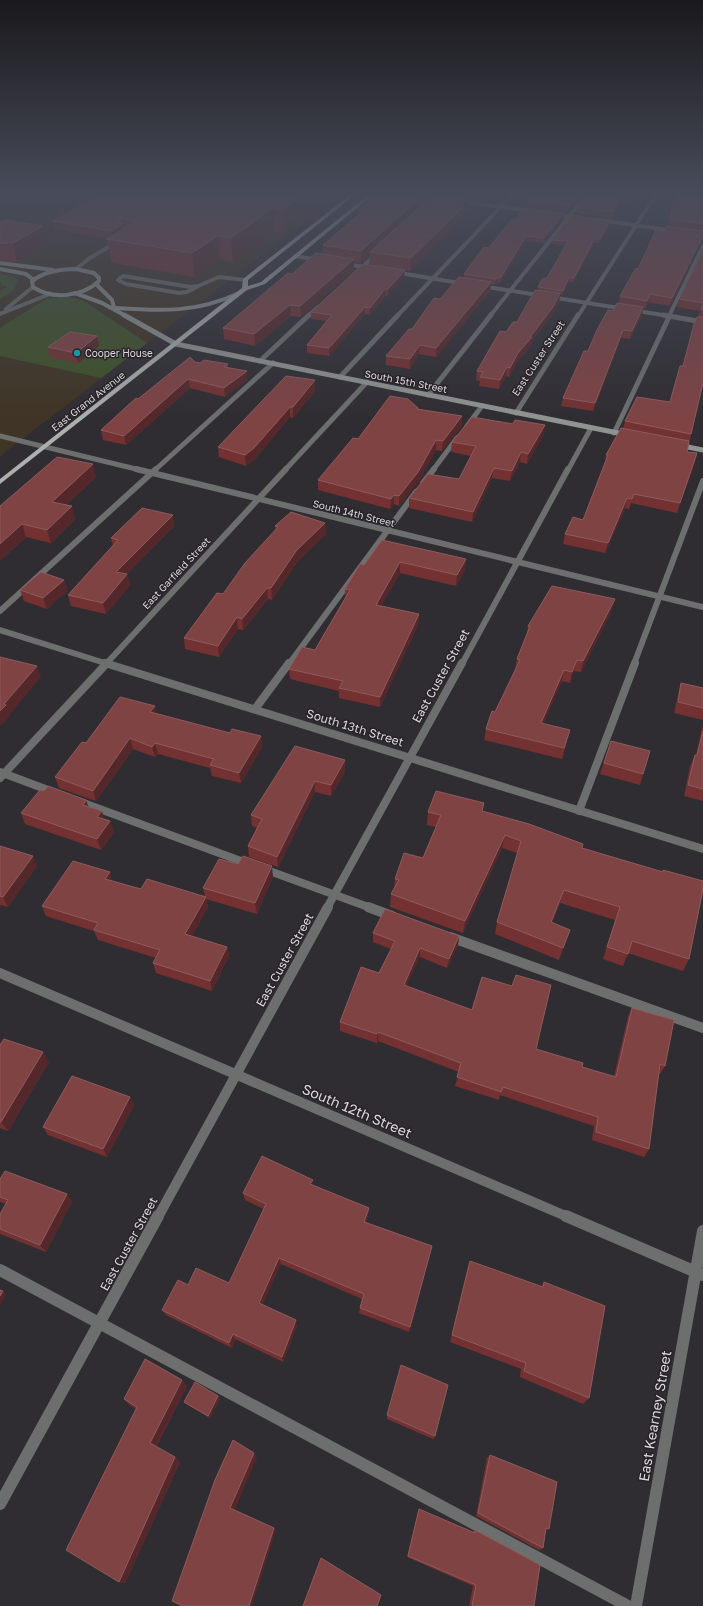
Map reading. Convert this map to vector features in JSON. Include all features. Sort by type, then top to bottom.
[{"type":"main road","points":[[0,269],[26,274],[34,280],[32,287]]},
{"type":"main road","name":"South 15th Street","points":[[32,287],[40,292],[50,294],[75,293],[86,290],[99,282],[98,276],[90,271],[76,269],[49,269]]},
{"type":"main road","points":[[114,308],[162,311],[193,309],[222,302],[245,289],[245,280],[259,269]]},
{"type":"main road","name":"East Grand Avenue","points":[[0,482],[245,289],[263,283],[280,269]]},
{"type":"main road","name":"South 15th Street","points":[[34,280],[40,275],[58,270]]},
{"type":"main road","name":"South 15th Street","points":[[96,285],[112,300],[114,308]]},
{"type":"main road","name":"South 15th Street","points":[[75,293],[114,308],[161,337],[176,344],[636,437]]},
{"type":"main road","points":[[673,444],[703,450]]},
{"type":"street","points":[[351,277],[360,269]]},
{"type":"street","points":[[340,377],[443,269]]},
{"type":"street","points":[[428,395],[528,269]]},
{"type":"street","name":"East Custer Street","points":[[516,413],[608,269]]},
{"type":"street","points":[[614,432],[692,269]]},
{"type":"street","points":[[392,272],[467,284]]},
{"type":"street","points":[[198,286],[191,287],[123,276],[118,280],[126,284],[179,293],[186,292],[219,277],[245,280]]},
{"type":"street","points":[[474,285],[703,322]]},
{"type":"street","points":[[0,314],[32,287]]},
{"type":"street","points":[[0,314],[50,294]]},
{"type":"street","points":[[260,361],[324,302]]},
{"type":"street","points":[[0,611],[273,363]]},
{"type":"street","name":"East Garfield Street","points":[[1,774],[367,382]]},
{"type":"street","points":[[255,709],[386,530],[482,406]]},
{"type":"street","name":"East Custer Street","points":[[0,1504],[591,428]]},
{"type":"street","name":"South 14th Street","points":[[0,436],[703,607]]},
{"type":"street","points":[[580,811],[703,480]]},
{"type":"street","name":"South 13th Street","points":[[0,630],[703,849]]},
{"type":"street","points":[[1,774],[402,920]]},
{"type":"street","points":[[440,933],[703,1028]]},
{"type":"street","name":"South 12th Street","points":[[0,973],[699,1273]]},
{"type":"street","name":"East Kearney Street","points":[[636,1606],[699,1273],[703,1231]]},
{"type":"street","points":[[0,1270],[628,1606]]},
{"type":"shaded area","points":[[0,269],[244,269],[0,456]]},
{"type":"green space","points":[[0,274],[15,277],[18,280],[14,290],[0,299],[0,291],[7,287],[0,285],[3,283],[0,282]]},
{"type":"green space","points":[[67,296],[84,301],[147,343],[101,378],[0,356],[0,328],[46,299]]},
{"type":"building","points":[[298,269],[343,269],[300,306],[290,305],[254,334],[223,328],[288,273],[292,274]]},
{"type":"building","points":[[358,269],[405,270],[388,289],[385,289],[370,308],[365,307],[329,348],[307,345],[332,315],[311,312]]},
{"type":"building","points":[[468,269],[506,269],[501,277],[496,279],[464,274]]},
{"type":"building","points":[[552,269],[579,269],[574,278],[569,277],[563,291],[538,287],[542,279],[547,278]]},
{"type":"building","points":[[635,269],[686,269],[672,298],[650,294],[647,301],[620,296]]},
{"type":"building","points":[[694,269],[703,269],[703,303],[679,299]]},
{"type":"building","points":[[459,277],[491,282],[436,348],[420,345],[410,359],[386,356],[409,329],[412,329],[434,298],[440,299]]},
{"type":"building","points":[[535,290],[560,293],[553,307],[530,337],[532,337],[518,353],[510,368],[507,367],[500,380],[480,377],[483,372],[477,371],[500,331],[506,332],[513,322],[517,322]]},
{"type":"building","points":[[617,303],[643,307],[632,331],[623,330],[595,403],[563,398],[584,351],[588,351],[608,310],[613,311]]},
{"type":"building","points":[[697,317],[703,317],[703,383],[691,434],[625,421],[637,397],[670,402],[680,366],[683,366]]},
{"type":"building","points":[[70,332],[97,336],[76,353],[48,347]]},
{"type":"building","points":[[190,357],[195,362],[200,363],[204,360],[228,364],[224,367],[247,371],[224,388],[188,379],[124,436],[101,430],[136,398],[138,399]]},
{"type":"building","points":[[286,376],[315,380],[293,407],[290,407],[254,448],[245,455],[218,447]]},
{"type":"building","points":[[390,396],[408,399],[418,408],[417,409],[462,416],[443,441],[436,440],[418,472],[399,496],[394,495],[391,499],[318,480],[353,438],[358,439]]},
{"type":"building","points":[[472,417],[513,424],[515,420],[545,425],[528,454],[521,452],[512,471],[494,468],[473,512],[409,498],[428,474],[459,479],[476,446],[452,442]]},
{"type":"building","points":[[621,428],[689,441],[687,452],[697,453],[680,503],[634,494],[632,499],[627,498],[608,543],[565,534],[573,517],[583,520],[608,455],[606,455]]},
{"type":"building","points":[[57,457],[93,464],[52,502],[72,506],[47,530],[22,524],[0,544],[0,506]]},
{"type":"building","points":[[142,508],[173,515],[116,572],[127,574],[103,603],[68,595],[118,540],[111,538]]},
{"type":"building","points":[[291,512],[325,523],[296,551],[271,588],[267,588],[242,619],[237,617],[218,646],[184,638],[217,593],[223,594],[245,563],[278,527],[275,526]]},
{"type":"building","points":[[382,540],[466,559],[457,575],[400,562],[376,605],[419,614],[380,697],[339,688],[343,681],[289,669],[302,647],[315,650],[350,590],[345,589],[360,564],[364,565]]},
{"type":"building","points":[[41,572],[64,580],[43,598],[20,590]]},
{"type":"building","points":[[552,586],[615,599],[583,661],[577,660],[572,672],[564,670],[541,723],[570,730],[564,748],[486,729],[492,711],[495,712],[520,660],[517,659],[530,626],[528,626]]},
{"type":"building","points":[[0,657],[37,666],[4,704],[6,705],[0,711]]},
{"type":"building","points":[[681,683],[703,688],[703,708],[678,702]]},
{"type":"building","points":[[120,697],[155,706],[150,712],[230,733],[232,729],[261,736],[239,773],[210,765],[214,759],[155,743],[152,747],[130,738],[93,791],[55,777],[82,742],[86,743]]},
{"type":"building","points":[[703,731],[703,789],[688,785],[695,755],[697,755]]},
{"type":"building","points":[[611,741],[650,751],[643,774],[604,763]]},
{"type":"building","points":[[295,746],[345,760],[331,785],[315,781],[277,857],[248,846],[262,819],[251,815]]},
{"type":"building","points":[[48,786],[86,800],[83,805],[102,811],[97,817],[110,821],[97,839],[21,813],[40,790],[44,791]]},
{"type":"building","points":[[436,791],[484,803],[482,811],[529,824],[583,844],[582,848],[663,872],[663,870],[703,881],[703,889],[689,959],[632,941],[628,954],[607,947],[620,907],[564,890],[551,922],[570,930],[563,948],[497,922],[521,841],[505,835],[465,921],[391,894],[399,880],[395,879],[404,853],[423,858],[441,815],[428,812]]},
{"type":"building","points":[[0,846],[33,856],[3,897],[0,896]]},
{"type":"building","points":[[243,856],[272,866],[255,903],[203,888],[219,859],[238,864]]},
{"type":"building","points":[[73,861],[110,872],[105,879],[141,889],[147,879],[206,897],[185,934],[227,947],[210,981],[153,963],[160,950],[94,930],[98,923],[42,906]]},
{"type":"building","points":[[385,909],[459,936],[449,959],[420,948],[404,985],[472,1010],[482,977],[512,986],[516,975],[551,985],[536,1049],[583,1063],[582,1067],[616,1077],[632,1008],[674,1020],[665,1066],[660,1064],[649,1149],[596,1132],[598,1117],[503,1087],[501,1092],[457,1077],[461,1063],[378,1032],[377,1034],[340,1022],[361,967],[379,973],[395,941],[373,933]]},
{"type":"building","points":[[4,1039],[43,1052],[0,1122],[0,1045]]},
{"type":"building","points":[[72,1076],[130,1097],[103,1149],[43,1127]]},
{"type":"building","points":[[262,1156],[313,1180],[310,1184],[369,1208],[364,1222],[432,1246],[410,1327],[360,1308],[364,1294],[279,1258],[259,1303],[296,1320],[282,1357],[233,1334],[229,1343],[162,1310],[178,1280],[188,1285],[196,1268],[229,1283],[266,1204],[243,1193]]},
{"type":"building","points":[[5,1171],[67,1194],[40,1245],[0,1229],[0,1214],[8,1200],[0,1197],[0,1179]]},
{"type":"building","points":[[470,1261],[543,1287],[544,1282],[605,1306],[589,1398],[524,1371],[526,1363],[452,1335]]},
{"type":"building","points":[[145,1359],[182,1380],[150,1443],[175,1457],[119,1582],[66,1550],[137,1407],[124,1399]]},
{"type":"building","points":[[401,1365],[448,1385],[435,1436],[387,1415]]},
{"type":"building","points":[[195,1382],[218,1396],[208,1416],[184,1402]]},
{"type":"building","points":[[233,1440],[254,1453],[230,1508],[274,1528],[249,1606],[182,1606],[172,1601],[215,1480]]},
{"type":"building","points":[[490,1455],[557,1482],[549,1529],[546,1528],[543,1548],[478,1513]]},
{"type":"building","points":[[419,1509],[475,1533],[475,1530],[540,1565],[534,1606],[472,1606],[476,1585],[408,1556]]},
{"type":"building","points":[[321,1558],[381,1595],[377,1606],[303,1606]]},
{"type":"place","name":"Cooper House","points":[[77,353]]}]
